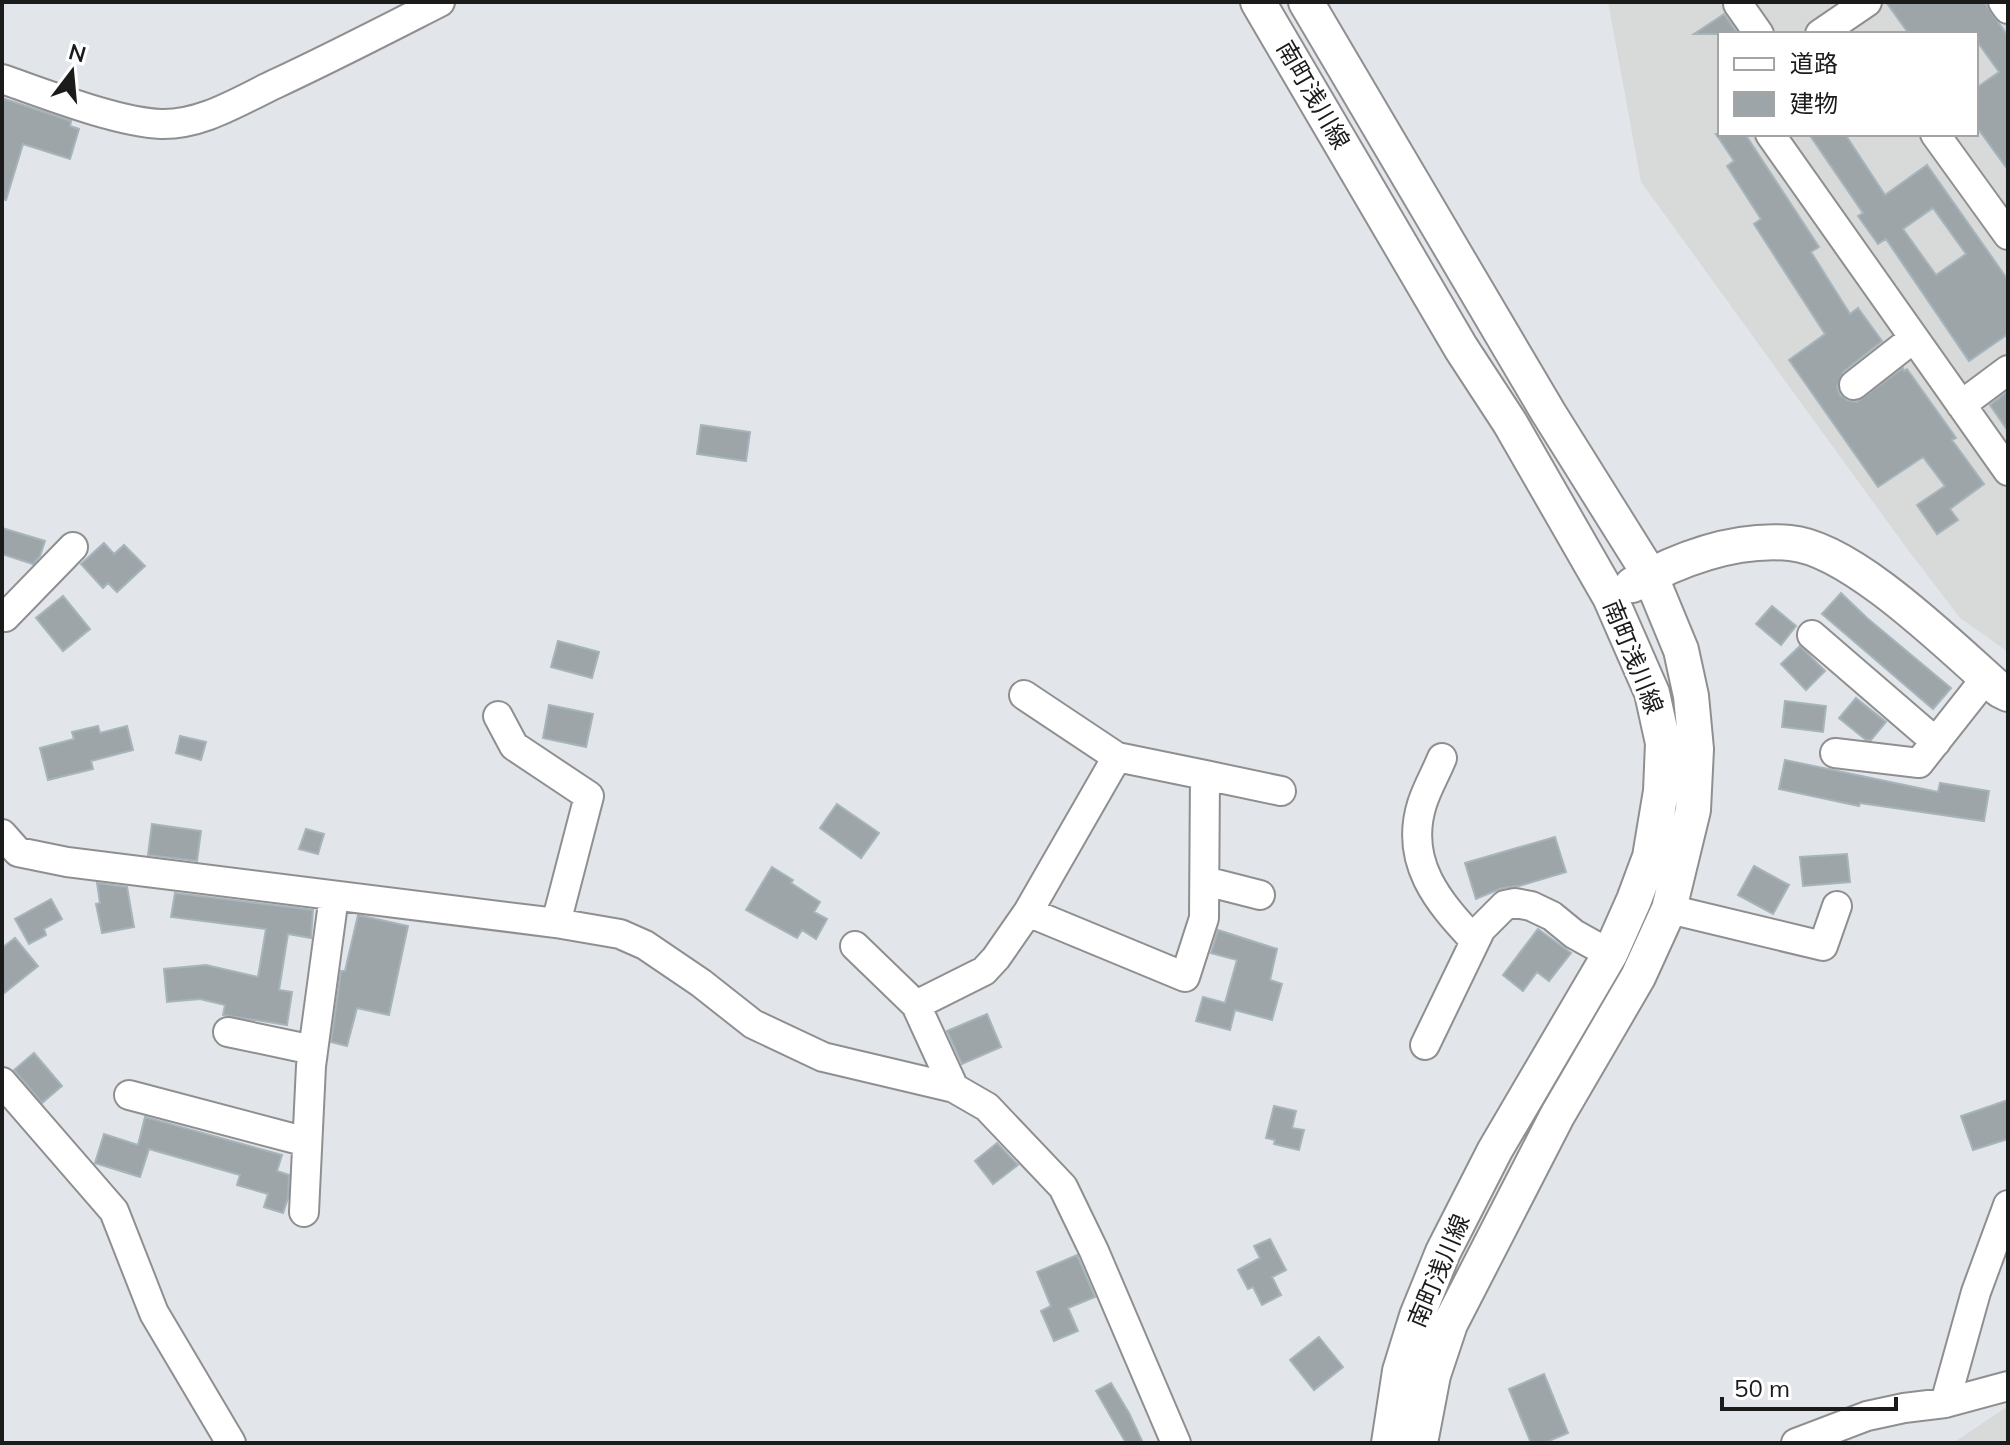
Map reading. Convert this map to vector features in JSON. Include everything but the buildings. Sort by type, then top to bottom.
[{"type":"street","points":[[2,79],[126,119],[163,124],[188,121],[209,115],[440,2]]},
{"type":"street","name":"南町浅川線","points":[[1258,2],[1461,348],[1510,423],[1610,597],[1652,693],[1663,743],[1661,791],[1650,857],[1634,900],[1610,954],[1495,1150],[1443,1252],[1417,1316],[1400,1371],[1389,1443]]},
{"type":"street","name":"南町浅川線","points":[[1306,2],[1540,400],[1650,575],[1681,650],[1691,696],[1696,749],[1693,810],[1669,909],[1638,977],[1557,1116],[1450,1324],[1433,1375],[1420,1443]]},
{"type":"street","points":[[2003,2],[2008,9]]},
{"type":"street","points":[[1738,4],[1758,32]]},
{"type":"street","points":[[1825,32],[1860,17]]},
{"type":"street","points":[[1771,136],[2008,471]]},
{"type":"street","points":[[1936,136],[2008,235]]},
{"type":"street","points":[[1854,385],[1914,338]]},
{"type":"street","points":[[1961,405],[2008,370]]},
{"type":"street","points":[[1610,597],[1692,556],[1745,545],[1791,543],[1830,555],[1867,577],[1997,686],[1936,742],[1919,763],[1835,753]]},
{"type":"street","points":[[3,615],[73,547]]},
{"type":"street","points":[[1812,635],[1936,742]]},
{"type":"street","points":[[1024,695],[1117,757],[1281,791]]},
{"type":"street","points":[[498,716],[514,746],[589,796],[556,923]]},
{"type":"street","points":[[916,1005],[984,971],[996,958],[1028,912],[1117,757]]},
{"type":"street","points":[[1442,758],[1422,803],[1416,840],[1429,884],[1444,908],[1475,941]]},
{"type":"street","points":[[1028,912],[1185,977],[1204,918],[1205,775]]},
{"type":"street","points":[[2,834],[18,852],[67,862],[556,923],[620,934],[645,945],[753,1024],[823,1057],[954,1088],[987,1107],[1063,1187],[1094,1251],[1176,1443]]},
{"type":"street","points":[[1205,881],[1260,895]]},
{"type":"street","points":[[304,1212],[313,1050],[334,896]]},
{"type":"street","points":[[1425,1045],[1475,941],[1488,919],[1505,905],[1531,906],[1610,954]]},
{"type":"street","points":[[1669,909],[1823,946],[1837,906]]},
{"type":"street","points":[[855,946],[916,1005],[954,1088]]},
{"type":"street","points":[[228,1032],[313,1050]]},
{"type":"street","points":[[2,1082],[114,1211],[154,1313],[231,1443]]},
{"type":"street","points":[[129,1095],[307,1142]]},
{"type":"street","points":[[1945,1403],[1976,1292],[2008,1205]]},
{"type":"street","points":[[1796,1443],[1867,1416],[1945,1403],[2008,1386]]},
{"type":"shaded area","points":[[1608,2],[2008,2],[2008,652],[1960,618],[1641,182]]},
{"type":"shaded area","points":[[2008,1406],[2008,1443],[1953,1443]]}]
